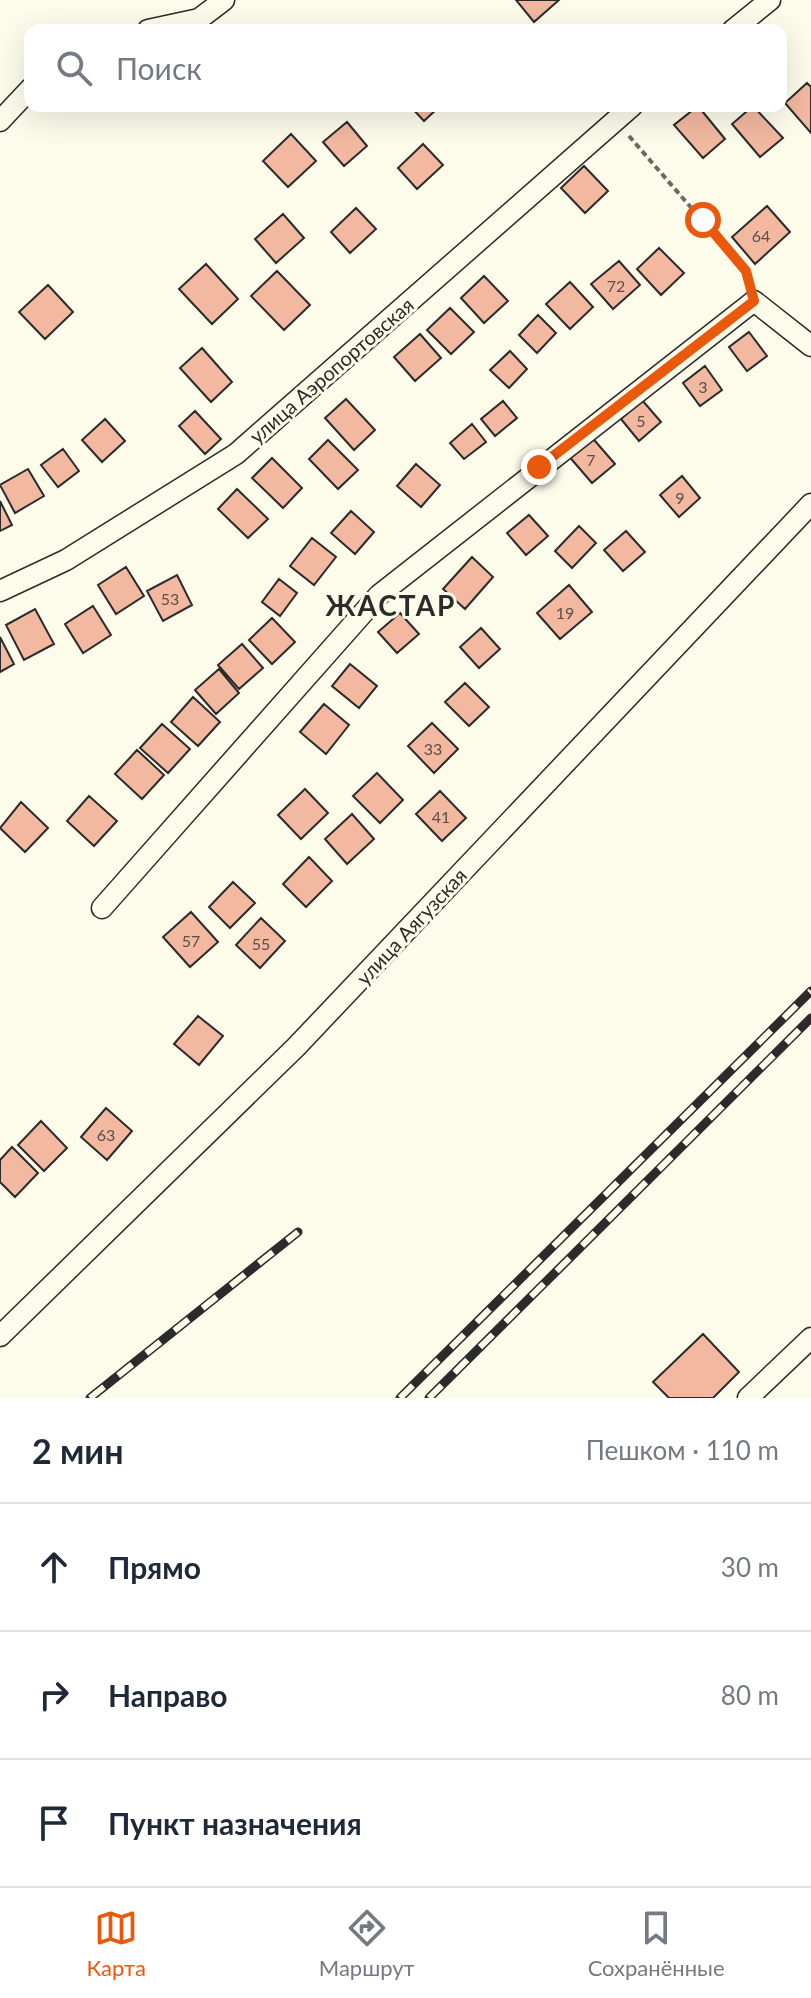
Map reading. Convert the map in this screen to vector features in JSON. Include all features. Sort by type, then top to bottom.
[{"type":"street","points":[[176,24],[199,19],[224,0]]},
{"type":"street","points":[[738,24],[756,4]]},
{"type":"street","points":[[0,121],[7,98]]},
{"type":"street","name":"улица Аэропортовская","points":[[0,591],[66,560],[236,454],[624,112]]},
{"type":"street","points":[[102,908],[379,595],[754,301],[811,346]]},
{"type":"street","name":"улица Аягузская","points":[[0,1336],[296,1047],[811,504]]},
{"type":"street","points":[[748,1398],[811,1338]]},
{"type":"path","points":[[624,112],[746,271],[754,301]]},
{"type":"building","points":[[516,0],[559,0],[534,22]]},
{"type":"building","points":[[807,83],[811,87],[811,133],[787,105],[787,101]]},
{"type":"building","points":[[416,112],[434,112],[424,121]]},
{"type":"building","points":[[690,112],[703,112],[725,139],[703,158],[674,125]]},
{"type":"building","points":[[746,112],[759,112],[783,138],[760,157],[732,124]]},
{"type":"building","points":[[347,122],[367,146],[344,166],[323,142]]},
{"type":"building","points":[[291,134],[316,161],[288,187],[263,161]]},
{"type":"building","points":[[423,144],[443,165],[417,189],[398,168]]},
{"type":"building","points":[[584,166],[608,191],[585,213],[561,188]]},
{"type":"building","points":[[767,206],[790,232],[755,264],[732,237]]},
{"type":"building","points":[[356,208],[376,229],[350,253],[331,232]]},
{"type":"building","points":[[283,214],[304,238],[276,263],[255,239]]},
{"type":"building","points":[[659,248],[684,273],[661,295],[637,269]]},
{"type":"building","points":[[619,261],[640,285],[613,309],[591,284]]},
{"type":"building","points":[[206,264],[238,299],[212,324],[179,289]]},
{"type":"building","points":[[277,271],[310,305],[284,330],[251,296]]},
{"type":"building","points":[[484,276],[508,301],[484,323],[461,298]]},
{"type":"building","points":[[570,282],[593,307],[570,329],[546,304]]},
{"type":"building","points":[[48,285],[73,312],[45,339],[19,312]]},
{"type":"building","points":[[450,308],[474,332],[451,354],[427,330]]},
{"type":"building","points":[[538,315],[556,333],[537,353],[519,335]]},
{"type":"building","points":[[749,332],[767,356],[747,371],[729,347]]},
{"type":"building","points":[[420,334],[441,358],[415,381],[394,357]]},
{"type":"building","points":[[202,348],[232,382],[211,402],[180,368]]},
{"type":"building","points":[[510,351],[527,369],[509,388],[490,370]]},
{"type":"building","points":[[705,366],[722,390],[700,406],[683,383]]},
{"type":"building","points":[[346,399],[375,430],[354,450],[325,418]]},
{"type":"building","points":[[642,400],[661,422],[639,441],[621,419]]},
{"type":"building","points":[[503,401],[517,418],[495,436],[481,419]]},
{"type":"building","points":[[195,411],[221,439],[205,454],[179,426]]},
{"type":"building","points":[[105,419],[125,441],[102,462],[82,440]]},
{"type":"building","points":[[472,424],[486,442],[464,459],[450,443]]},
{"type":"building","points":[[589,434],[615,464],[592,483],[567,454]]},
{"type":"building","points":[[328,440],[358,470],[338,489],[309,459]]},
{"type":"building","points":[[63,449],[79,471],[58,487],[41,465]]},
{"type":"building","points":[[272,458],[302,488],[283,508],[252,478]]},
{"type":"building","points":[[416,464],[440,485],[421,507],[397,486]]},
{"type":"building","points":[[28,469],[44,496],[15,513],[0,485]]},
{"type":"building","points":[[682,476],[700,498],[679,517],[660,495]]},
{"type":"building","points":[[237,489],[268,519],[248,538],[218,509]]},
{"type":"building","points":[[0,501],[12,525],[0,531]]},
{"type":"building","points":[[351,511],[374,532],[355,554],[331,533]]},
{"type":"building","points":[[529,515],[548,536],[526,555],[507,533]]},
{"type":"building","points":[[579,526],[596,543],[572,568],[555,551]]},
{"type":"building","points":[[626,531],[645,552],[623,571],[604,550]]},
{"type":"building","points":[[312,538],[336,557],[314,585],[290,566]]},
{"type":"building","points":[[472,557],[493,577],[465,609],[443,589]]},
{"type":"building","points":[[126,567],[144,596],[116,614],[98,585]]},
{"type":"building","points":[[177,575],[192,605],[163,621],[147,591]]},
{"type":"building","points":[[279,579],[297,593],[280,616],[262,602]]},
{"type":"building","points":[[569,585],[592,612],[560,639],[537,613]]},
{"type":"building","points":[[93,606],[111,635],[83,653],[65,624]]},
{"type":"building","points":[[35,609],[54,644],[24,660],[6,625]]},
{"type":"building","points":[[400,613],[419,634],[397,653],[378,632]]},
{"type":"building","points":[[272,618],[295,642],[272,664],[249,640]]},
{"type":"building","points":[[481,628],[500,649],[479,668],[460,647]]},
{"type":"building","points":[[0,637],[14,664],[0,672]]},
{"type":"building","points":[[242,644],[263,668],[239,689],[218,665]]},
{"type":"building","points":[[350,664],[377,686],[359,708],[332,686]]},
{"type":"building","points":[[219,669],[239,693],[216,714],[195,690]]},
{"type":"building","points":[[465,683],[489,707],[469,726],[445,702]]},
{"type":"building","points":[[193,697],[220,722],[198,746],[171,722]]},
{"type":"building","points":[[324,704],[349,725],[326,754],[300,732]]},
{"type":"building","points":[[432,723],[458,749],[434,773],[408,746]]},
{"type":"building","points":[[162,724],[190,749],[168,773],[140,748]]},
{"type":"building","points":[[137,750],[164,775],[142,799],[115,774]]},
{"type":"building","points":[[377,773],[403,800],[380,823],[353,796]]},
{"type":"building","points":[[305,789],[328,813],[301,839],[278,815]]},
{"type":"building","points":[[440,791],[466,818],[442,841],[416,814]]},
{"type":"building","points":[[89,796],[117,821],[94,846],[67,821]]},
{"type":"building","points":[[21,802],[48,828],[25,852],[0,828]]},
{"type":"building","points":[[352,814],[374,839],[347,864],[325,839]]},
{"type":"building","points":[[309,857],[332,881],[306,907],[283,884]]},
{"type":"building","points":[[233,882],[255,903],[230,928],[209,907]]},
{"type":"building","points":[[191,912],[218,942],[190,967],[163,937]]},
{"type":"building","points":[[261,918],[285,941],[260,968],[236,945]]},
{"type":"building","points":[[198,1016],[223,1036],[199,1065],[174,1044]]},
{"type":"building","points":[[106,1108],[132,1131],[107,1160],[81,1137]]},
{"type":"building","points":[[41,1121],[67,1148],[44,1171],[18,1145]]},
{"type":"building","points":[[12,1147],[38,1173],[15,1197],[0,1182],[0,1160]]},
{"type":"building","points":[[703,1334],[739,1372],[713,1398],[669,1398],[653,1382]]},
{"type":"railway","points":[[400,1398],[811,991]]},
{"type":"railway","points":[[429,1398],[811,1018]]},
{"type":"railway","points":[[90,1398],[298,1232]]},
{"type":"district","name":"ЖАСТАР","points":[[391,605]]},
{"type":"route","points":[[539,467],[754,301],[746,271],[703,220]]}]
